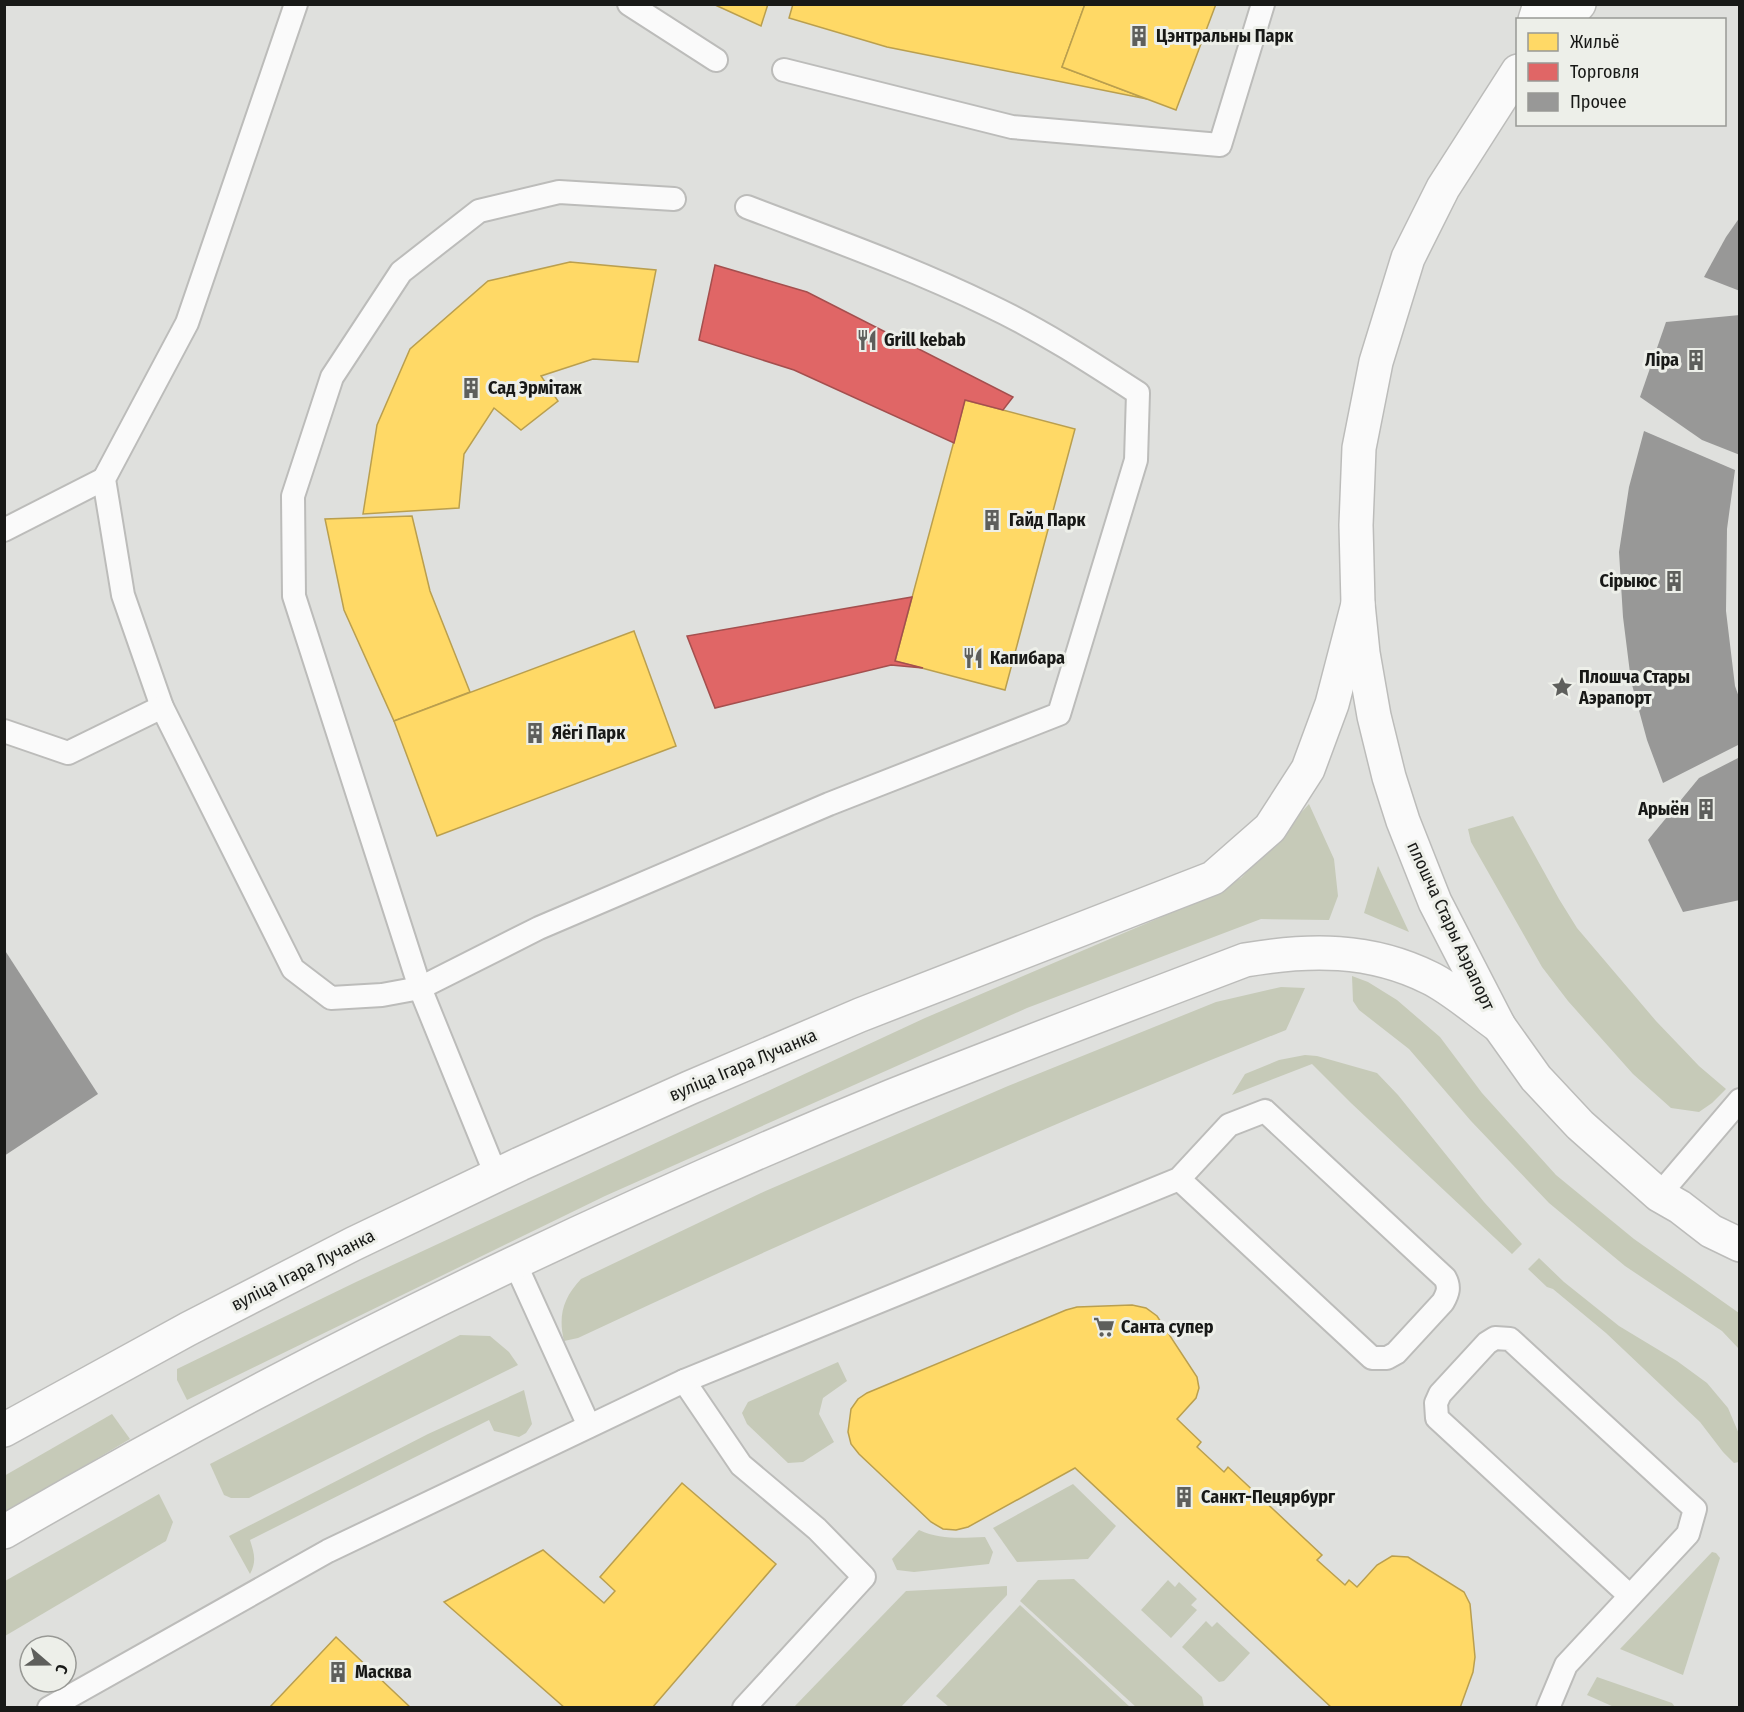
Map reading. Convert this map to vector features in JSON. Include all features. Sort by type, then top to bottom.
[{"type":"street","points":[[1566,18],[1579,4]]},
{"type":"street","name":"плошча Стары Аэрапорт","points":[[1516,74],[1443,188],[1408,258],[1376,362],[1359,448],[1356,525],[1358,604],[1374,716],[1403,821],[1435,902],[1498,1026],[1536,1078],[1580,1125],[1659,1195],[1725,1238],[1740,1267]]},
{"type":"street","name":"вуліца Ігара Лучанка","points":[[4,1430],[198,1323],[353,1244],[496,1175],[689,1088],[860,1015],[1213,878],[1270,828],[1308,769],[1332,704],[1358,604]]},
{"type":"street","points":[[4,1532],[229,1406],[392,1322],[515,1263],[724,1168],[892,1096],[1245,960],[1286,953],[1345,953],[1384,961],[1431,978],[1498,1026]]},
{"type":"lane","points":[[4,530],[104,479],[187,323],[296,4]]},
{"type":"lane","points":[[628,4],[716,60]]},
{"type":"lane","points":[[784,70],[1012,127],[1220,145],[1263,4]]},
{"type":"lane","points":[[496,1175],[420,988],[294,596],[293,496],[332,377],[401,272],[479,211],[559,192],[674,199]]},
{"type":"lane","points":[[104,479],[123,595],[162,707],[293,969],[331,998],[420,988],[539,928],[829,804],[1059,714],[1136,460],[1138,393],[1060,343],[989,305],[900,265],[747,207]]},
{"type":"lane","points":[[4,731],[68,753],[162,707]]},
{"type":"lane","points":[[1659,1195],[1740,1100]]},
{"type":"lane","points":[[49,1707],[328,1551],[684,1381],[1179,1179],[1229,1125],[1265,1111],[1445,1278],[1449,1284],[1448,1294],[1396,1353],[1388,1358],[1372,1358],[1179,1179]]},
{"type":"lane","points":[[515,1263],[589,1426]]},
{"type":"lane","points":[[1548,1707],[1566,1665],[1688,1534],[1695,1509],[1510,1339],[1495,1338],[1487,1343],[1440,1394],[1436,1403],[1437,1418],[1630,1596]]},
{"type":"lane","points":[[684,1381],[741,1465],[817,1529],[864,1577],[744,1707]]},
{"type":"green space","points":[[1309,804],[1334,859],[1338,896],[1329,920],[1261,919],[1027,1008],[605,1196],[187,1400],[177,1380],[177,1369],[356,1282],[925,1018],[1159,918],[1241,878]]},
{"type":"green space","points":[[1513,816],[1577,928],[1656,1021],[1699,1066],[1726,1089],[1699,1112],[1671,1108],[1633,1074],[1568,1001],[1542,967],[1471,842],[1468,829]]},
{"type":"green space","points":[[1378,866],[1409,932],[1364,913]]},
{"type":"green space","points":[[1352,976],[1368,982],[1397,1000],[1440,1037],[1482,1093],[1556,1175],[1634,1239],[1739,1313],[1739,1349],[1722,1331],[1625,1266],[1549,1203],[1471,1121],[1409,1049],[1359,1010],[1353,1001]]},
{"type":"green space","points":[[1281,987],[1305,988],[1286,1030],[1018,1140],[753,1257],[578,1338],[564,1341],[562,1315],[566,1300],[581,1279],[761,1193],[1008,1086],[1216,1002]]},
{"type":"green space","points":[[1305,1055],[1317,1056],[1377,1073],[1398,1095],[1484,1202],[1522,1244],[1512,1254],[1312,1064],[1232,1095],[1245,1074],[1279,1060]]},
{"type":"green space","points":[[1539,1258],[1564,1282],[1619,1326],[1677,1361],[1707,1383],[1728,1408],[1739,1434],[1739,1462],[1734,1463],[1700,1422],[1606,1333],[1553,1289],[1547,1287],[1528,1269]]},
{"type":"green space","points":[[460,1335],[490,1336],[509,1352],[518,1365],[249,1498],[231,1498],[224,1495],[210,1464]]},
{"type":"green space","points":[[838,1362],[847,1381],[823,1398],[819,1414],[834,1442],[803,1462],[788,1463],[747,1424],[742,1413],[748,1402]]},
{"type":"green space","points":[[524,1390],[532,1424],[526,1433],[519,1437],[494,1431],[489,1420],[250,1540],[254,1561],[250,1574],[229,1536],[428,1434]]},
{"type":"green space","points":[[112,1414],[130,1439],[5,1513],[4,1476]]},
{"type":"green space","points":[[1073,1484],[1116,1526],[1088,1559],[1017,1562],[993,1528]]},
{"type":"green space","points":[[159,1494],[173,1522],[166,1541],[5,1636],[5,1581]]},
{"type":"green space","points":[[919,1530],[943,1537],[985,1537],[993,1552],[989,1564],[914,1572],[897,1570],[892,1559]]},
{"type":"green space","points":[[1712,1552],[1720,1558],[1683,1675],[1620,1649]]},
{"type":"green space","points":[[1074,1579],[1202,1697],[1204,1707],[1136,1707],[1020,1601],[1038,1580]]},
{"type":"green space","points":[[1168,1580],[1175,1587],[1179,1582],[1197,1599],[1191,1605],[1197,1610],[1171,1638],[1141,1610]]},
{"type":"green space","points":[[1007,1586],[1007,1595],[901,1707],[794,1707],[906,1591]]},
{"type":"green space","points":[[1020,1605],[1130,1707],[949,1707],[936,1696]]},
{"type":"green space","points":[[1206,1621],[1212,1627],[1217,1622],[1250,1653],[1224,1681],[1219,1682],[1182,1647]]},
{"type":"green space","points":[[1597,1677],[1672,1703],[1675,1707],[1614,1707],[1587,1695]]},
{"type":"building: Жильё","points":[[713,4],[768,4],[761,26]]},
{"type":"building: Жильё","points":[[793,4],[1085,4],[1062,67],[1147,99],[887,47],[789,18]]},
{"type":"building: Жильё","name":"Цэнтральны Парк","points":[[1085,4],[1216,4],[1176,110],[1062,67]]},
{"type":"building: Жильё","name":"Сад Эрмітаж","points":[[570,262],[656,270],[638,362],[593,359],[541,376],[558,401],[521,430],[494,408],[464,454],[459,508],[363,514],[377,425],[410,349],[488,281]]},
{"type":"building: Жильё","name":"Гайд Парк","points":[[965,400],[1075,429],[1005,690],[895,661]]},
{"type":"building: Жильё","points":[[412,516],[430,591],[470,692],[394,721],[344,610],[325,519]]},
{"type":"building: Жильё","name":"Яёгі Парк","points":[[634,631],[676,746],[437,836],[394,721]]},
{"type":"building: Жильё","name":"Санкт-Пецярбург","points":[[1132,1305],[1146,1308],[1157,1316],[1197,1377],[1199,1388],[1196,1398],[1177,1419],[1201,1442],[1197,1447],[1224,1472],[1228,1467],[1322,1555],[1317,1560],[1345,1585],[1349,1580],[1357,1587],[1377,1565],[1392,1556],[1408,1557],[1464,1592],[1470,1604],[1475,1657],[1473,1672],[1460,1708],[1332,1708],[1075,1468],[968,1527],[956,1530],[943,1529],[931,1522],[851,1444],[848,1432],[851,1409],[858,1399],[867,1393],[1066,1310],[1077,1307]]},
{"type":"building: Жильё","points":[[682,1483],[776,1564],[652,1708],[565,1708],[444,1602],[543,1550],[604,1603],[615,1591],[600,1577]]},
{"type":"building: Жильё","name":"Масква","points":[[336,1637],[411,1708],[269,1708]]},
{"type":"building: Торговля","points":[[715,265],[807,292],[1013,397],[1003,410],[965,400],[954,443],[794,370],[699,340]]},
{"type":"building: Торговля","points":[[912,597],[895,661],[923,668],[891,665],[715,708],[687,636]]},
{"type":"building: Прочее","points":[[1740,217],[1740,291],[1704,277]]},
{"type":"building: Прочее","name":"Ліра","points":[[1740,315],[1740,455],[1702,440],[1640,397],[1666,322]]},
{"type":"building: Прочее","name":"Сірыюс","points":[[1644,431],[1735,470],[1727,529],[1726,611],[1735,686],[1740,700],[1740,744],[1663,783],[1647,740],[1631,681],[1623,617],[1619,552],[1629,487]]},
{"type":"building: Прочее","name":"Арыён","points":[[1740,757],[1740,900],[1683,912],[1648,840],[1699,778]]},
{"type":"building: Прочее","points":[[4,949],[98,1094],[4,1156]]},
{"type":"place","name":"Цэнтральны Парк","points":[[1139,36]]},
{"type":"place","name":"Grill kebab","points":[[867,340]]},
{"type":"place","name":"Ліра","points":[[1696,360]]},
{"type":"place","name":"Сад Эрмітаж","points":[[471,388]]},
{"type":"place","name":"Гайд Парк","points":[[992,520]]},
{"type":"place","name":"Сірыюс","points":[[1674,581]]},
{"type":"place","name":"Капибара","points":[[973,658]]},
{"type":"place","name":"Плошча Стары Аэрапорт","points":[[1562,687]]},
{"type":"place","name":"Яёгі Парк","points":[[535,733]]},
{"type":"place","name":"Арыён","points":[[1706,809]]},
{"type":"place","name":"Санта супер","points":[[1104,1327]]},
{"type":"place","name":"Санкт-Пецярбург","points":[[1184,1497]]},
{"type":"place","name":"Масква","points":[[338,1672]]}]
